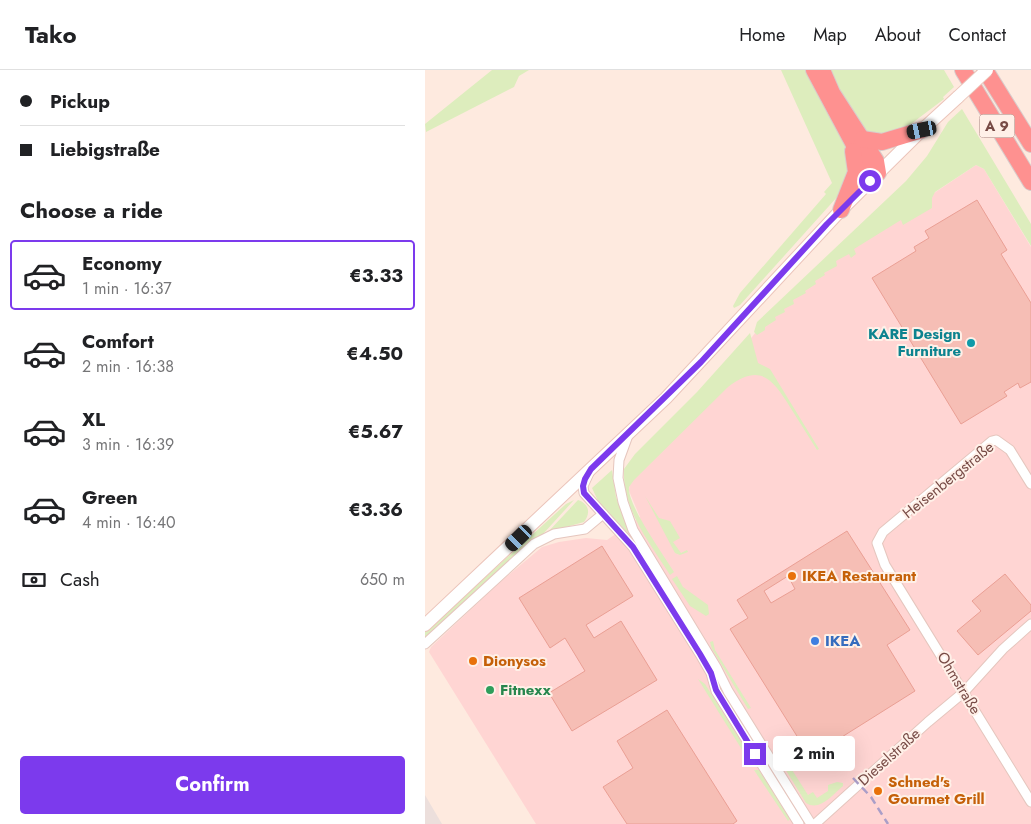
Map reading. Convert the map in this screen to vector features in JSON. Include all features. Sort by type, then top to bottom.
[{"type":"highway","points":[[814,70],[856,139],[876,161],[878,173]]},
{"type":"highway","points":[[822,70],[856,139],[856,172],[841,210]]},
{"type":"highway","name":"A 9","points":[[963,70],[1031,182]]},
{"type":"highway","name":"A 9","points":[[986,70],[1031,144]]},
{"type":"highway","points":[[856,139],[882,142],[922,130]]},
{"type":"main road","points":[[425,625],[629,434],[701,362],[841,210],[986,70]]},
{"type":"street","points":[[629,434],[619,460],[618,478],[623,502],[633,530],[716,666],[733,700],[813,824]]},
{"type":"street","name":"Heisenbergstraße","points":[[885,565],[877,543],[883,532],[992,441],[997,440],[1006,446],[1031,484]]},
{"type":"street","points":[[591,469],[585,479],[584,493],[630,543],[711,673],[716,690],[799,824]]},
{"type":"street","points":[[561,498],[573,493],[584,493]]},
{"type":"street","points":[[425,644],[534,544],[553,534],[585,529],[603,514]]},
{"type":"street","name":"Ohmstraße","points":[[885,565],[965,692],[1031,802]]},
{"type":"street","points":[[965,692],[1012,641],[1031,624]]},
{"type":"street","name":"Dieselstraße","points":[[813,824],[928,722],[965,692]]},
{"type":"shaded area","points":[[976,165],[984,169],[1031,247],[1031,824],[536,824],[429,652],[431,647],[499,583],[542,547],[586,538],[607,540],[640,517],[629,491],[630,474],[732,363],[762,324],[825,266]]},
{"type":"shaded area","points":[[425,795],[442,824],[425,824]]},
{"type":"green space","points":[[492,70],[529,70],[519,76],[514,87],[426,132],[425,124]]},
{"type":"green space","points":[[781,70],[809,70],[846,144],[851,161],[847,186],[740,305],[734,308],[733,306],[740,293],[826,194],[824,192],[832,183]]},
{"type":"green space","points":[[826,70],[944,70],[954,87],[943,97],[944,99],[899,133],[868,136]]},
{"type":"green space","points":[[962,109],[1031,224],[1031,246],[984,169],[976,165],[935,192],[932,198],[932,208],[903,225],[901,220],[854,249],[856,254],[851,258],[849,254],[836,261],[837,266],[824,273],[825,275],[815,281],[816,284],[805,291],[806,293],[793,300],[794,304],[784,309],[785,312],[775,317],[776,320],[757,335],[754,332],[757,322],[906,181],[927,156],[948,122]]},
{"type":"green space","points":[[750,333],[758,363],[770,369],[819,449],[817,450],[777,388],[764,377],[757,375],[749,376],[728,387],[629,487],[630,495],[640,517],[674,572],[670,575],[632,512],[625,484],[624,469],[635,454],[697,392]]},
{"type":"green space","points":[[612,470],[616,497],[630,535],[599,503],[592,488]]},
{"type":"green space","points":[[645,496],[659,518],[670,521],[680,538],[673,542],[681,553],[687,550],[688,552],[680,555],[675,553]]},
{"type":"green space","points":[[574,500],[543,534],[522,548],[425,638],[425,632],[566,504]]},
{"type":"green space","points":[[578,500],[585,504],[588,509],[588,515],[584,522],[548,532]]},
{"type":"green space","points":[[677,576],[683,587],[708,605],[709,614],[706,616],[690,606],[672,579]]},
{"type":"green space","points":[[713,641],[715,650],[751,708],[748,709],[712,649],[710,642]]},
{"type":"green space","points":[[698,679],[705,684],[750,756],[749,761]]},
{"type":"green space","points":[[779,759],[784,759],[787,762],[808,795],[813,792],[817,798],[828,791],[828,785],[837,782],[843,783],[843,786],[821,804],[811,805],[806,803]]},
{"type":"green space","points":[[754,770],[759,770],[790,819],[788,821]]},
{"type":"building","name":"KARE Design Furniture","points":[[977,200],[1007,250],[1001,254],[1031,303],[1031,382],[1020,388],[1018,383],[1004,392],[1007,396],[961,424],[872,278],[916,251],[914,247],[929,238],[925,231]]},
{"type":"building","name":"IKEA","points":[[847,531],[910,630],[887,645],[915,691],[810,757],[730,629],[748,618],[737,600]],"holes":[[[788,576],[795,589],[771,603],[764,591]]]},
{"type":"building","points":[[602,546],[633,596],[586,625],[594,638],[621,621],[657,680],[572,731],[549,693],[585,671],[565,638],[550,648],[519,598]]},
{"type":"building","points":[[1005,574],[1031,605],[1031,611],[978,655],[957,631],[981,611],[972,601]]},
{"type":"building","points":[[667,710],[737,821],[733,824],[627,824],[603,787],[633,768],[617,741]]},
{"type":"railway","points":[[853,778],[871,797],[888,824]]},
{"type":"place","name":"KARE Design Furniture","points":[[971,343]]},
{"type":"place","name":"IKEA Restaurant","points":[[792,576]]},
{"type":"place","name":"IKEA","points":[[815,641]]},
{"type":"place","name":"Dionysos","points":[[473,661]]},
{"type":"place","name":"Fitnexx","points":[[490,690]]},
{"type":"place","name":"Schned's Gourmet Grill","points":[[878,791]]},
{"type":"route","points":[[755,754],[716,690],[711,673],[700,654],[633,547],[584,493],[583,486],[591,469],[701,362],[827,224],[870,181]]}]
